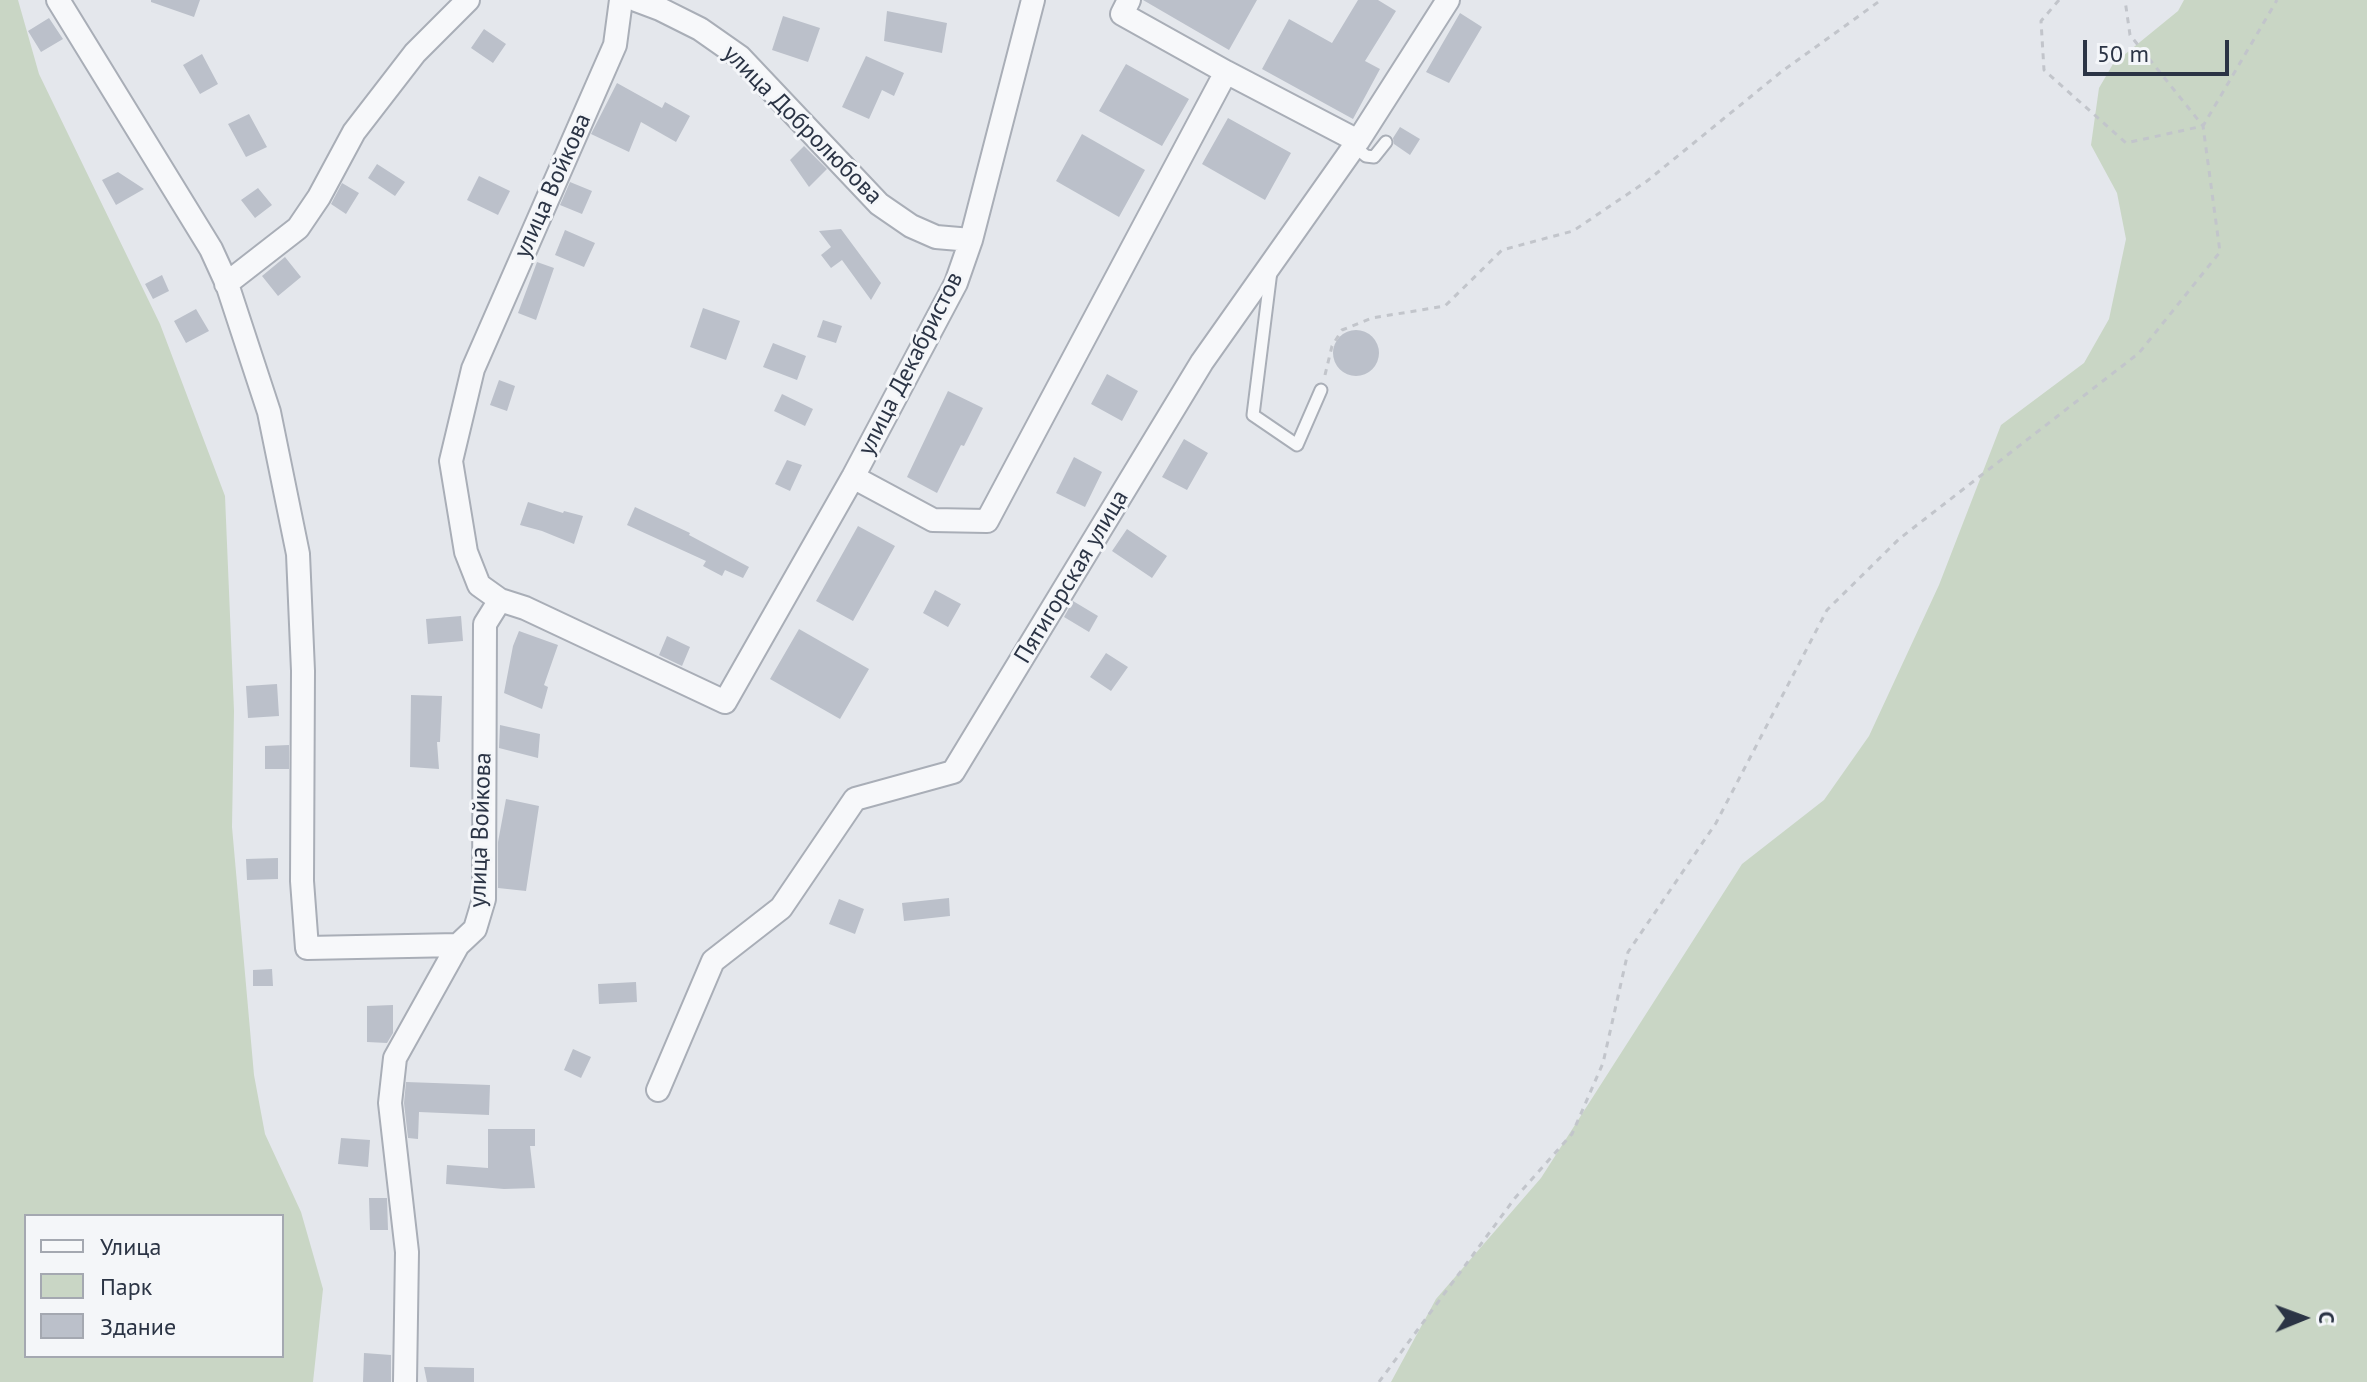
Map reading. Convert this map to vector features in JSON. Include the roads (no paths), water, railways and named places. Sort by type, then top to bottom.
[{"type":"street","points":[[58,0],[211,249],[269,412],[298,554],[303,671],[302,881],[307,948],[458,945]]},
{"type":"street","points":[[226,284],[298,228],[319,197],[354,132],[415,53],[468,0]]},
{"type":"street","name":"улица Войкова","points":[[405,1382],[407,1252],[390,1103],[395,1058],[458,945],[475,929],[484,899],[485,624],[500,600],[479,585],[466,552],[451,461],[473,369],[615,45],[621,0]]},
{"type":"street","name":"улица Добролюбова","points":[[636,0],[700,29],[740,57],[879,204],[911,226],[936,237],[971,240]]},
{"type":"street","name":"улица Декабристов","points":[[500,600],[525,608],[725,702],[853,477],[956,283],[971,240],[1033,0]]},
{"type":"street","points":[[1129,0],[1122,14],[1356,144]]},
{"type":"street","name":"Пятигорская улица","points":[[658,1090],[713,961],[781,908],[855,799],[953,772],[1202,362],[1356,144],[1448,0]]},
{"type":"street","points":[[853,477],[933,520],[987,521],[1226,72]]},
{"type":"lane","points":[[1356,144],[1366,156],[1374,157],[1386,142]]},
{"type":"lane","points":[[1272,263],[1253,415],[1297,445],[1321,390]]}]
